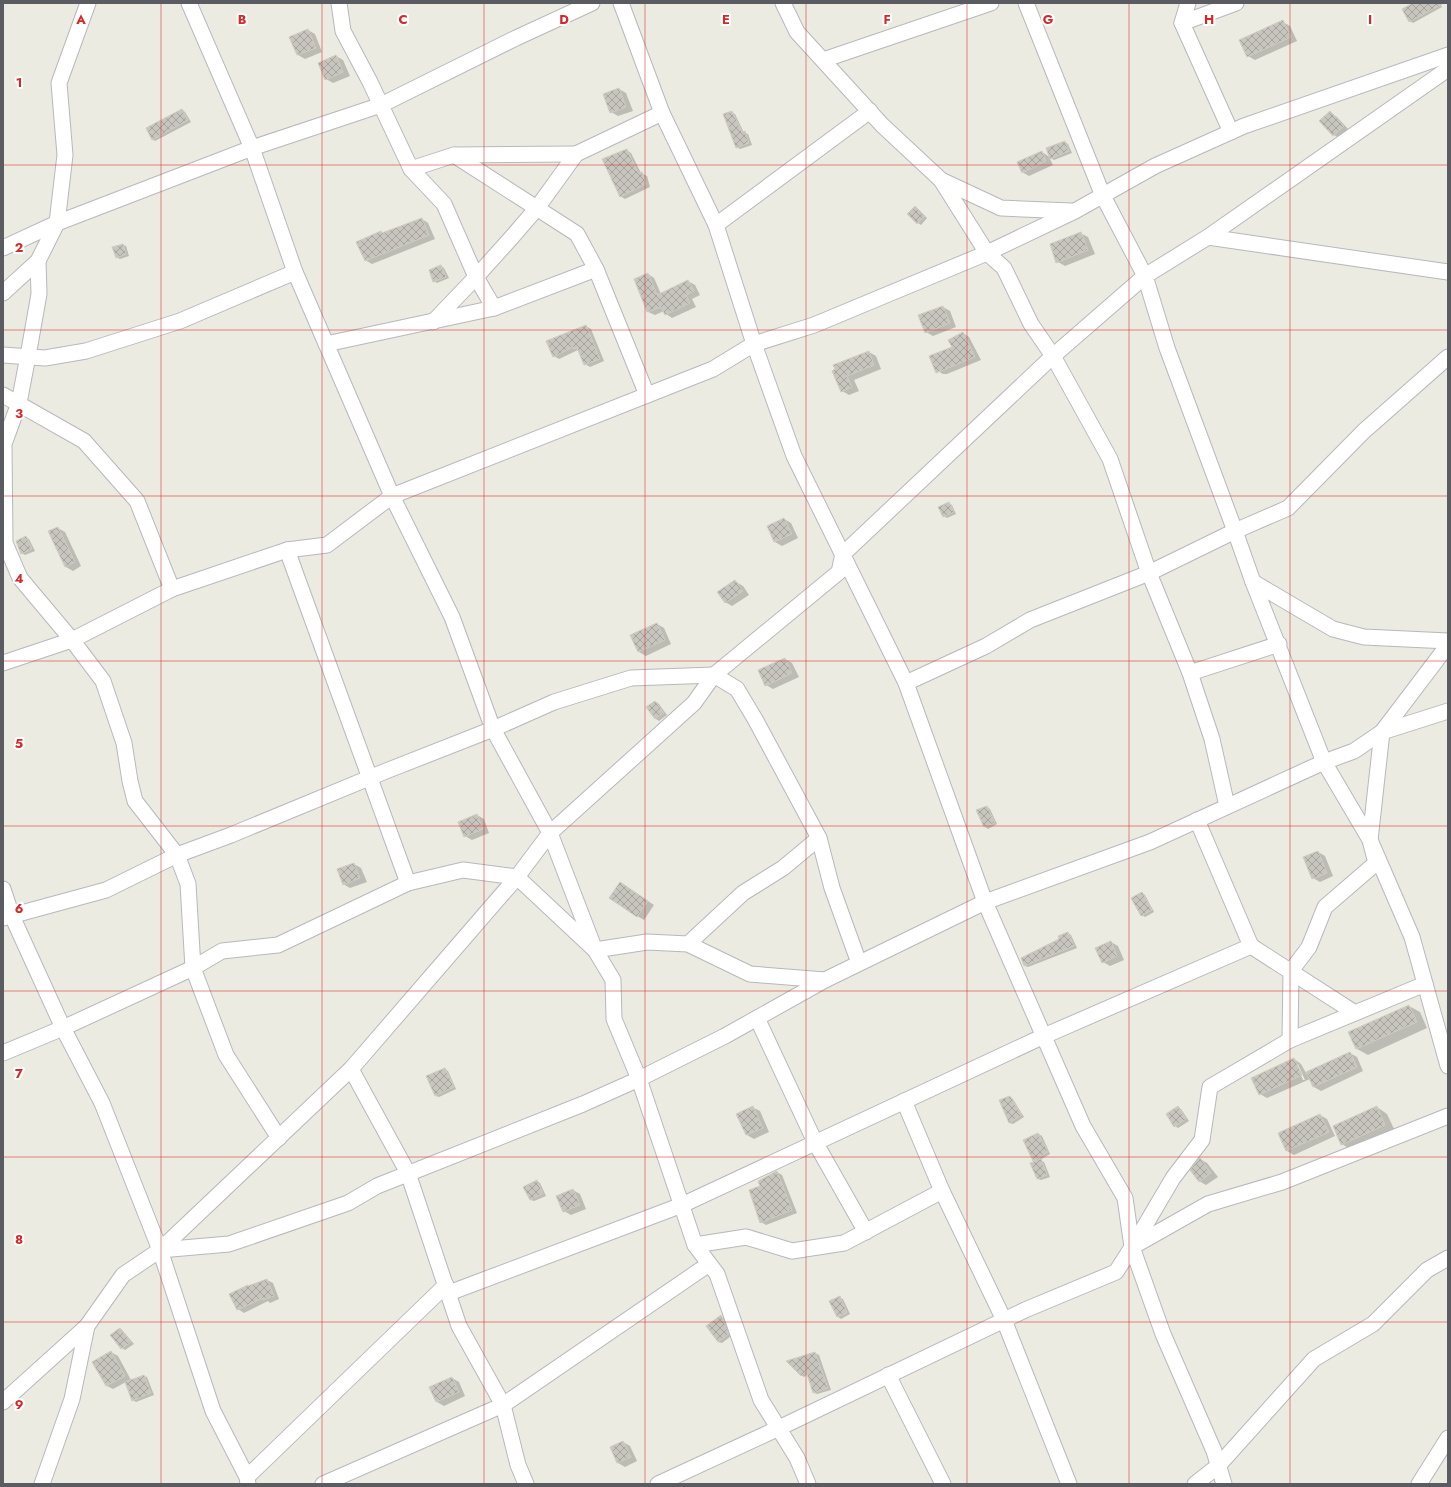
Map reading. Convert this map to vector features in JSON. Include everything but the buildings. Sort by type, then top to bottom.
[{"type":"street","points":[[3,292],[38,261],[57,223],[65,155],[59,83],[88,3]]},
{"type":"street","points":[[189,3],[252,148],[295,272],[326,344],[392,496],[452,617],[494,729],[550,833],[596,950],[613,980],[614,1019],[639,1079],[695,1245],[717,1274],[761,1400],[797,1458],[808,1484]]},
{"type":"street","points":[[339,3],[343,31],[381,105],[411,169],[444,204],[476,278],[494,308]]},
{"type":"street","points":[[3,248],[57,223],[252,148],[381,105],[516,38],[592,3]]},
{"type":"street","points":[[621,3],[662,113],[716,225],[754,344],[794,456],[906,683],[986,902],[1083,1126],[1125,1198],[1132,1247],[1163,1334],[1211,1444],[1224,1484]]},
{"type":"street","points":[[783,3],[797,32],[870,111],[941,180],[987,253],[1004,268],[1031,324],[1053,356],[1110,459],[1149,573],[1190,673],[1212,739],[1227,806]]},
{"type":"street","points":[[823,60],[991,3]]},
{"type":"street","points":[[1026,3],[1103,196],[1145,276],[1167,348],[1253,582],[1279,644],[1324,762],[1370,840],[1412,937],[1448,1066]]},
{"type":"street","points":[[1188,3],[1182,23],[1231,132]]},
{"type":"street","points":[[1182,23],[1236,3]]},
{"type":"street","points":[[3,663],[72,640],[172,589],[287,550],[327,545],[392,496],[713,369],[754,344],[814,325],[987,253],[1075,211],[1155,166],[1244,126],[1448,55]]},
{"type":"street","points":[[3,1402],[87,1326],[123,1274],[160,1250],[350,1069],[517,877],[550,833],[694,703],[714,676],[840,572],[843,554],[1053,356],[1145,276],[1208,237],[1448,69]]},
{"type":"street","points":[[716,225],[870,111]]},
{"type":"street","points":[[411,169],[454,155],[576,154],[662,113]]},
{"type":"street","points":[[433,322],[476,278],[537,208],[576,154]]},
{"type":"street","points":[[454,155],[577,234],[596,269],[647,395]]},
{"type":"street","points":[[941,180],[1001,208],[1075,211]]},
{"type":"street","points":[[1208,237],[1448,272]]},
{"type":"street","points":[[38,261],[39,294],[28,356],[19,403],[4,444],[5,543],[20,578],[72,640],[102,681],[124,743],[130,781],[136,801],[177,855],[188,884],[193,968],[226,1055],[278,1138]]},
{"type":"street","points":[[326,344],[494,308],[596,269]]},
{"type":"street","points":[[3,355],[45,358],[86,351],[180,321],[295,272]]},
{"type":"street","points":[[906,683],[986,646],[1030,620],[1149,573],[1235,530],[1288,508],[1364,431],[1448,357]]},
{"type":"street","points":[[3,395],[84,441],[137,501],[172,589]]},
{"type":"street","points":[[287,550],[408,883]]},
{"type":"street","points":[[1253,582],[1333,629],[1364,637],[1448,641]]},
{"type":"street","points":[[1190,673],[1279,644]]},
{"type":"street","points":[[1290,1040],[1290,971],[1309,947],[1326,907],[1376,863],[1370,840],[1382,732],[1448,645]]},
{"type":"street","points":[[8,917],[106,890],[177,855],[231,835],[369,777],[494,729],[554,702],[631,678],[714,676],[737,689],[755,719],[819,838],[832,888],[859,963]]},
{"type":"street","points":[[160,1250],[229,1244],[348,1203],[377,1186],[583,1104],[639,1079],[725,1036],[825,980],[986,902],[1150,842],[1324,762],[1354,751],[1382,732],[1448,711]]},
{"type":"street","points":[[1197,820],[1251,946],[1355,1013]]},
{"type":"street","points":[[688,944],[743,893],[783,868],[819,838]]},
{"type":"street","points":[[3,1052],[63,1028],[193,968],[222,951],[278,945],[408,883],[462,870],[517,877],[596,950]]},
{"type":"street","points":[[3,888],[8,917],[102,1103],[160,1250],[213,1411],[248,1480],[447,1289],[682,1205],[1044,1036],[1251,946]]},
{"type":"street","points":[[596,950],[646,942],[688,944],[750,974],[825,980]]},
{"type":"street","points":[[658,1484],[779,1428],[1025,1310],[1116,1272],[1173,1178],[1202,1140],[1210,1087],[1290,1040],[1425,984]]},
{"type":"street","points":[[757,1018],[816,1142],[866,1232]]},
{"type":"street","points":[[350,1069],[408,1173],[459,1326],[503,1405],[518,1465],[526,1484]]},
{"type":"street","points":[[904,1101],[942,1191],[1004,1320],[1069,1484]]},
{"type":"street","points":[[1132,1247],[1208,1204],[1282,1182],[1448,1116]]},
{"type":"street","points":[[695,1245],[746,1237],[792,1251],[844,1243],[942,1191]]},
{"type":"street","points":[[1195,1484],[1218,1466],[1314,1359],[1374,1324],[1427,1270],[1448,1258]]},
{"type":"street","points":[[323,1484],[503,1405],[709,1264]]},
{"type":"street","points":[[42,1484],[72,1398],[87,1326]]},
{"type":"street","points":[[888,1375],[943,1484]]},
{"type":"street","points":[[1419,1484],[1448,1438]]}]
